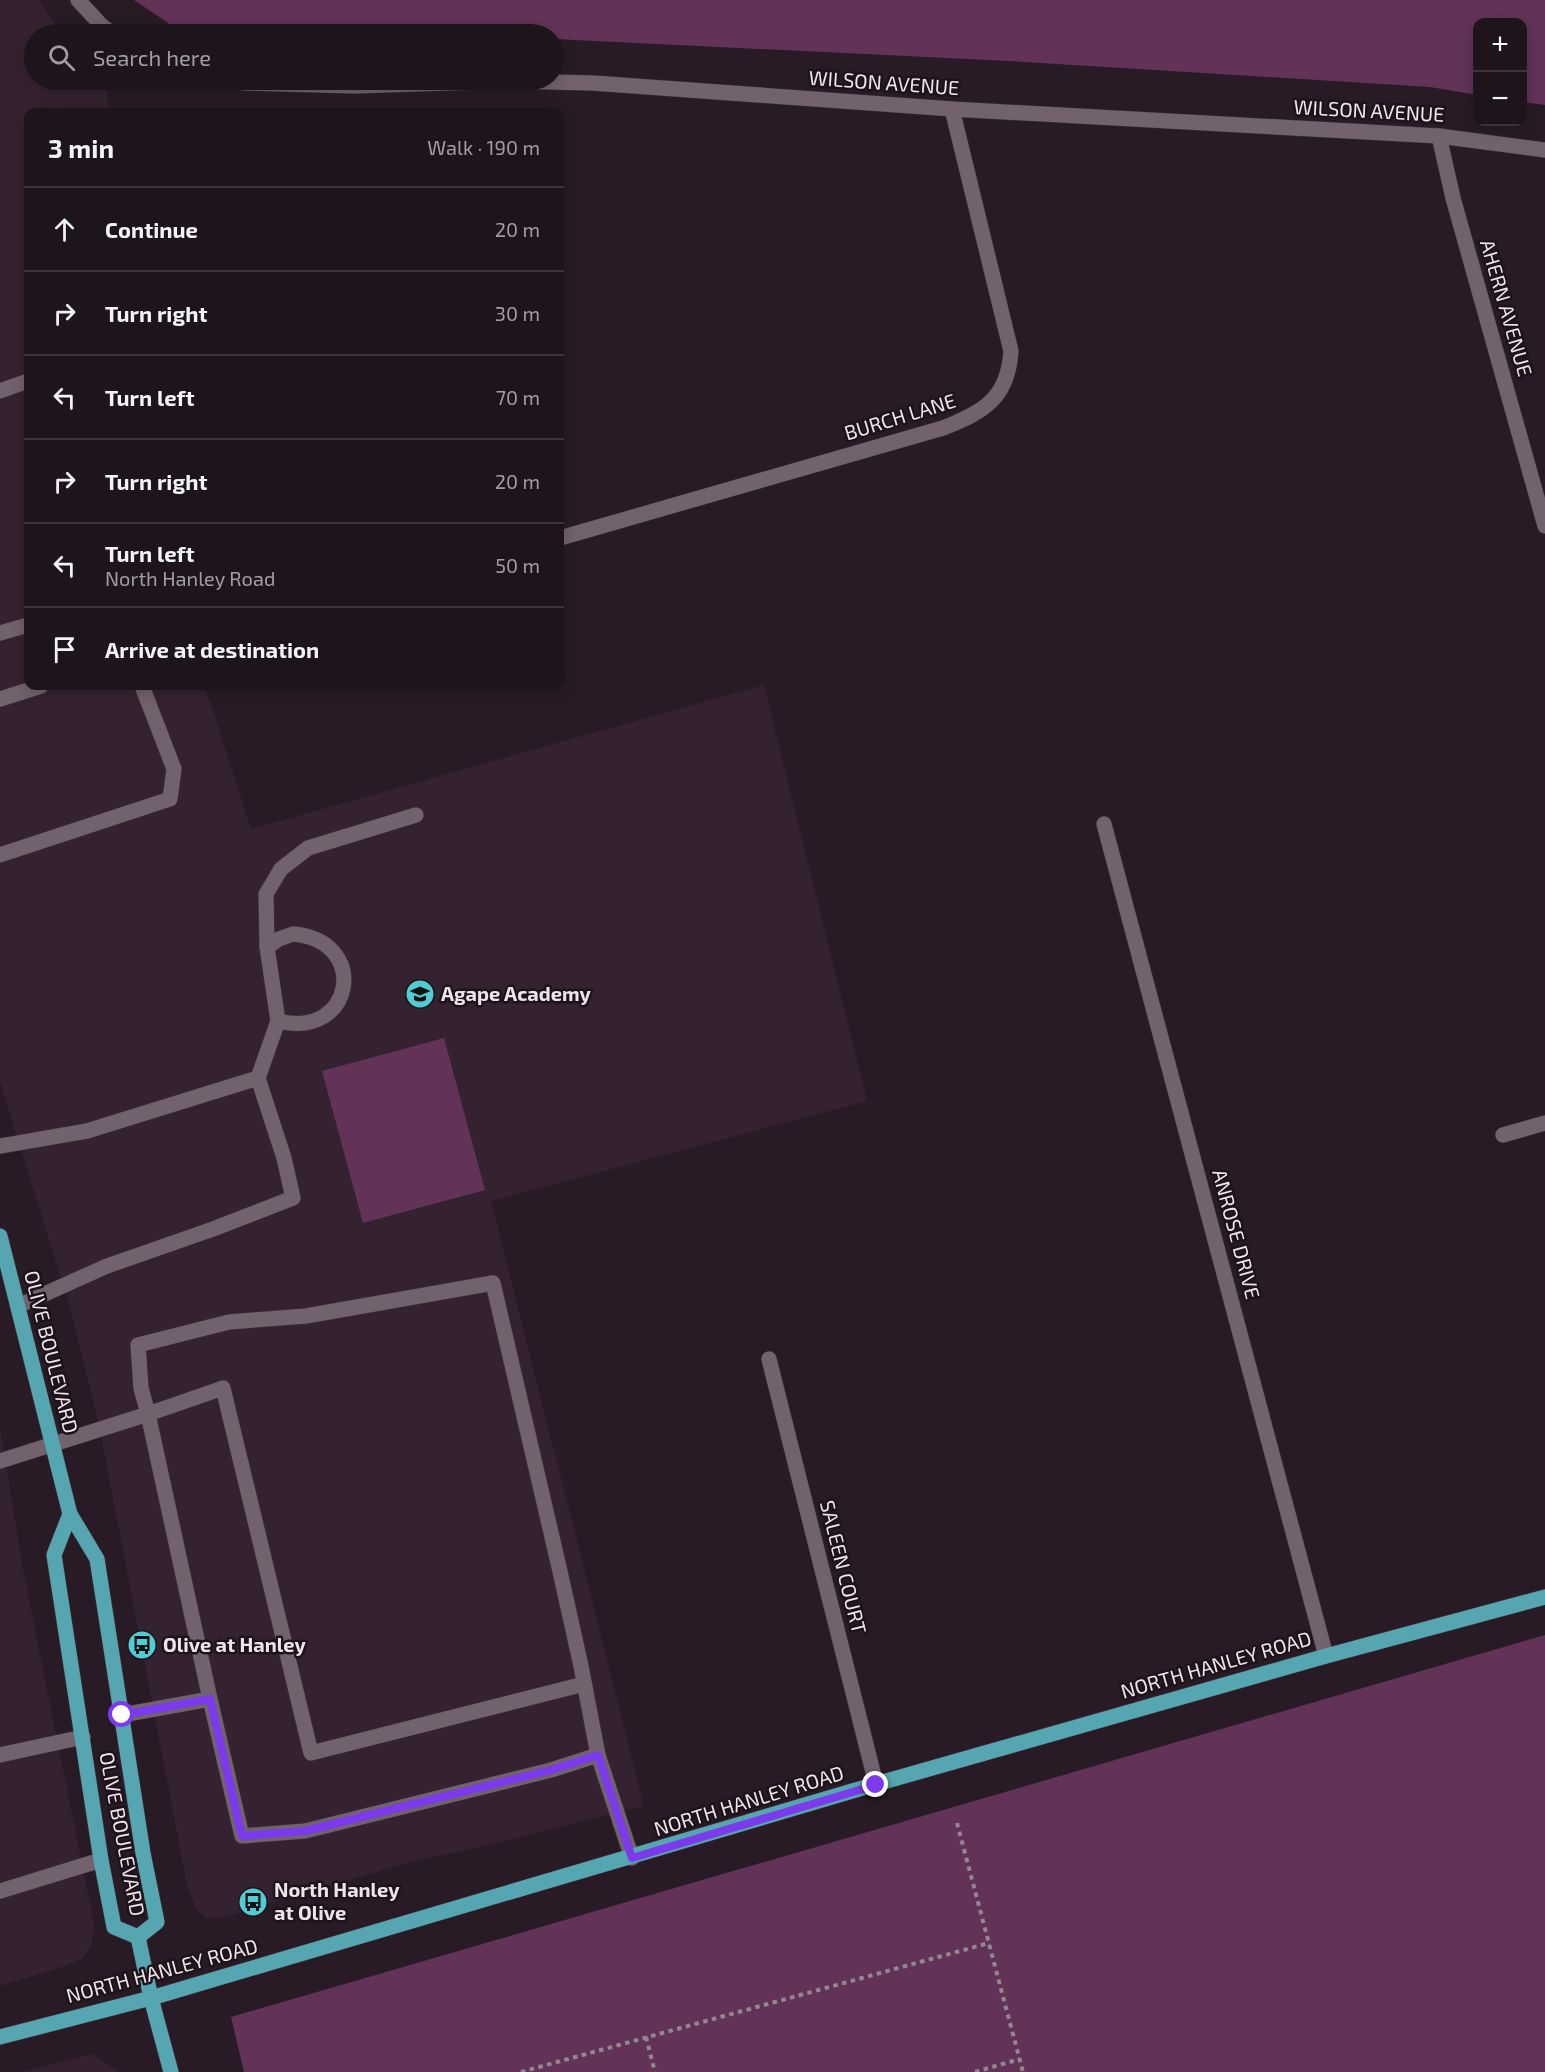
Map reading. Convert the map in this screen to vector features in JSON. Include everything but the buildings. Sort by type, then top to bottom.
[{"type":"main road","name":"OLIVE BOULEVARD","points":[[0,1236],[70,1514],[97,1560],[143,1853],[157,1922],[138,1936]]},
{"type":"main road","name":"OLIVE BOULEVARD","points":[[70,1514],[54,1555],[101,1860],[114,1926],[138,1936]]},
{"type":"main road","name":"NORTH HANLEY ROAD","points":[[0,2037],[151,1998],[876,1785],[1326,1656],[1545,1597]]},
{"type":"main road","name":"OLIVE BOULEVARD","points":[[138,1936],[151,1998],[171,2072]]},
{"type":"street","points":[[78,0],[100,24]]},
{"type":"street","name":"WILSON AVENUE","points":[[564,82],[952,109],[1439,136],[1545,150]]},
{"type":"street","name":"BURCH LANE","points":[[564,537],[943,428],[971,417],[989,404],[1002,389],[1010,368],[1011,351],[952,109]]},
{"type":"street","name":"AHERN AVENUE","points":[[1439,136],[1453,198],[1545,526]]},
{"type":"street","points":[[0,391],[24,382]]},
{"type":"street","points":[[0,633],[24,626]]},
{"type":"street","points":[[0,699],[28,690]]},
{"type":"street","points":[[0,855],[170,799],[174,769],[144,690]]},
{"type":"street","points":[[18,1306],[107,1266],[293,1198],[284,1158],[258,1078],[278,1021],[267,947],[266,894],[281,869],[308,848],[416,815]]},
{"type":"street","name":"ANROSE DRIVE","points":[[1104,824],[1326,1656]]},
{"type":"street","points":[[267,947],[293,934],[308,935],[322,941],[334,951],[341,964],[344,979],[342,993],[335,1007],[324,1017],[310,1023],[295,1025],[278,1021]]},
{"type":"street","points":[[0,1146],[87,1131],[258,1078]]},
{"type":"street","points":[[1503,1135],[1545,1123]]},
{"type":"street","points":[[598,1755],[551,1770],[305,1831],[242,1836],[141,1388],[138,1345],[229,1322],[306,1316],[493,1283],[561,1578],[598,1755],[632,1858]]},
{"type":"street","name":"SALEEN COURT","points":[[769,1359],[876,1785]]},
{"type":"street","points":[[0,1461],[223,1388],[311,1753],[584,1684]]},
{"type":"street","points":[[122,1715],[210,1699]]},
{"type":"street","points":[[0,1755],[82,1737]]},
{"type":"street","points":[[0,1891],[101,1860]]},
{"type":"path","points":[[957,1823],[1023,2072]]},
{"type":"path","points":[[521,2072],[989,1943]]},
{"type":"path","points":[[646,2037],[655,2072]]},
{"type":"path","points":[[975,2072],[1020,2060]]},
{"type":"shaded area","points":[[0,0],[38,0],[56,24],[24,24],[24,90],[106,90],[108,108],[24,108],[24,690],[206,690],[251,829],[764,685],[867,1101],[491,1201],[644,1806],[407,1863],[227,1916],[207,1919],[195,1907],[187,1885],[99,1425],[70,1307],[0,1082]]},
{"type":"shaded area","points":[[134,0],[1545,0],[1545,105],[1527,103],[1527,18],[1473,18],[1473,94],[1430,87],[1009,61],[564,39],[564,24],[170,24]]},
{"type":"shaded area","points":[[444,1038],[485,1190],[363,1223],[322,1071]]},
{"type":"shaded area","points":[[0,1428],[23,1569],[94,1924],[92,1943],[83,1958],[65,1966],[0,1986]]},
{"type":"shaded area","points":[[1545,1635],[1545,2072],[244,2072],[231,2017]]},
{"type":"shaded area","points":[[92,2054],[120,2072],[23,2072],[76,2058]]},
{"type":"place","name":"Agape Academy","points":[[420,994]]},
{"type":"place","name":"Olive at Hanley","points":[[142,1645]]},
{"type":"place","name":"North Hanley at Olive","points":[[253,1902]]},
{"type":"route","points":[[122,1715],[210,1699],[242,1836],[305,1831],[551,1770],[598,1755],[632,1858],[876,1785]]}]
